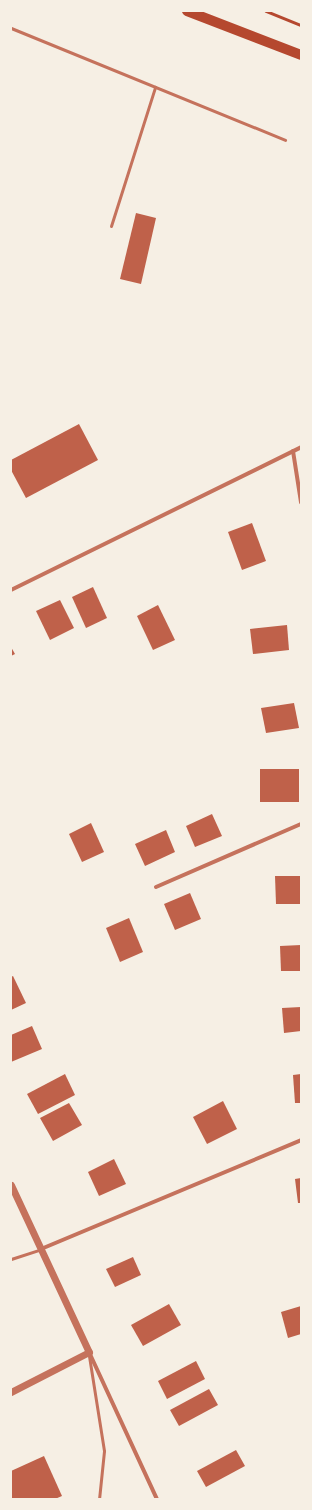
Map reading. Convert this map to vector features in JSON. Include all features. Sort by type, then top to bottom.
[{"type":"main road","points":[[187,11],[301,55]]},
{"type":"street","points":[[11,590],[301,447]]},
{"type":"street","points":[[293,451],[301,502]]},
{"type":"street","points":[[156,887],[301,824]]},
{"type":"street","points":[[41,1249],[301,1140]]},
{"type":"street","points":[[11,1185],[157,1499]]},
{"type":"street","points":[[11,1392],[89,1352]]},
{"type":"lane","points":[[11,28],[285,140]]},
{"type":"lane","points":[[111,226],[155,87]]},
{"type":"lane","points":[[11,1259],[41,1249]]},
{"type":"lane","points":[[89,1352],[104,1451],[99,1499]]},
{"type":"path","points":[[266,11],[301,25]]},
{"type":"building","points":[[136,213],[156,218],[141,284],[120,279]]},
{"type":"building","points":[[79,424],[98,460],[26,498],[11,470],[11,460]]},
{"type":"building","points":[[252,523],[266,561],[242,570],[228,532]]},
{"type":"building","points":[[93,587],[107,618],[86,628],[72,597]]},
{"type":"building","points":[[60,600],[74,628],[50,640],[36,611]]},
{"type":"building","points":[[158,605],[175,640],[153,650],[137,616]]},
{"type":"building","points":[[287,625],[289,650],[253,654],[250,629]]},
{"type":"building","points":[[11,647],[15,654],[11,656]]},
{"type":"building","points":[[294,703],[299,728],[266,733],[261,708]]},
{"type":"building","points":[[260,769],[299,769],[299,802],[260,802]]},
{"type":"building","points":[[212,814],[222,836],[195,847],[186,826]]},
{"type":"building","points":[[91,823],[104,852],[82,862],[69,834]]},
{"type":"building","points":[[166,830],[175,852],[145,866],[135,844]]},
{"type":"building","points":[[275,876],[301,876],[301,904],[276,904]]},
{"type":"building","points":[[190,893],[201,919],[175,930],[164,904]]},
{"type":"building","points":[[129,918],[143,952],[120,962],[106,928]]},
{"type":"building","points":[[301,945],[301,971],[281,971],[280,946]]},
{"type":"building","points":[[13,976],[26,1003],[11,1010],[11,977]]},
{"type":"building","points":[[301,1007],[301,1031],[284,1033],[282,1008]]},
{"type":"building","points":[[32,1026],[42,1049],[11,1062],[11,1035]]},
{"type":"building","points":[[65,1074],[75,1095],[38,1114],[27,1094]]},
{"type":"building","points":[[301,1074],[301,1103],[295,1103],[293,1075]]},
{"type":"building","points":[[223,1101],[237,1129],[207,1144],[193,1117]]},
{"type":"building","points":[[69,1103],[82,1125],[53,1141],[40,1118]]},
{"type":"building","points":[[114,1159],[126,1184],[99,1196],[88,1172]]},
{"type":"building","points":[[301,1178],[301,1203],[298,1203],[295,1179]]},
{"type":"building","points":[[133,1257],[141,1275],[115,1287],[106,1269]]},
{"type":"building","points":[[169,1304],[181,1325],[143,1346],[131,1325]]},
{"type":"building","points":[[301,1306],[301,1334],[288,1338],[281,1312]]},
{"type":"building","points":[[196,1361],[205,1379],[167,1399],[158,1381]]},
{"type":"building","points":[[209,1389],[218,1405],[179,1426],[170,1410]]},
{"type":"building","points":[[236,1450],[245,1466],[206,1487],[197,1471]]},
{"type":"building","points":[[44,1456],[62,1496],[55,1499],[11,1499],[11,1471]]}]
